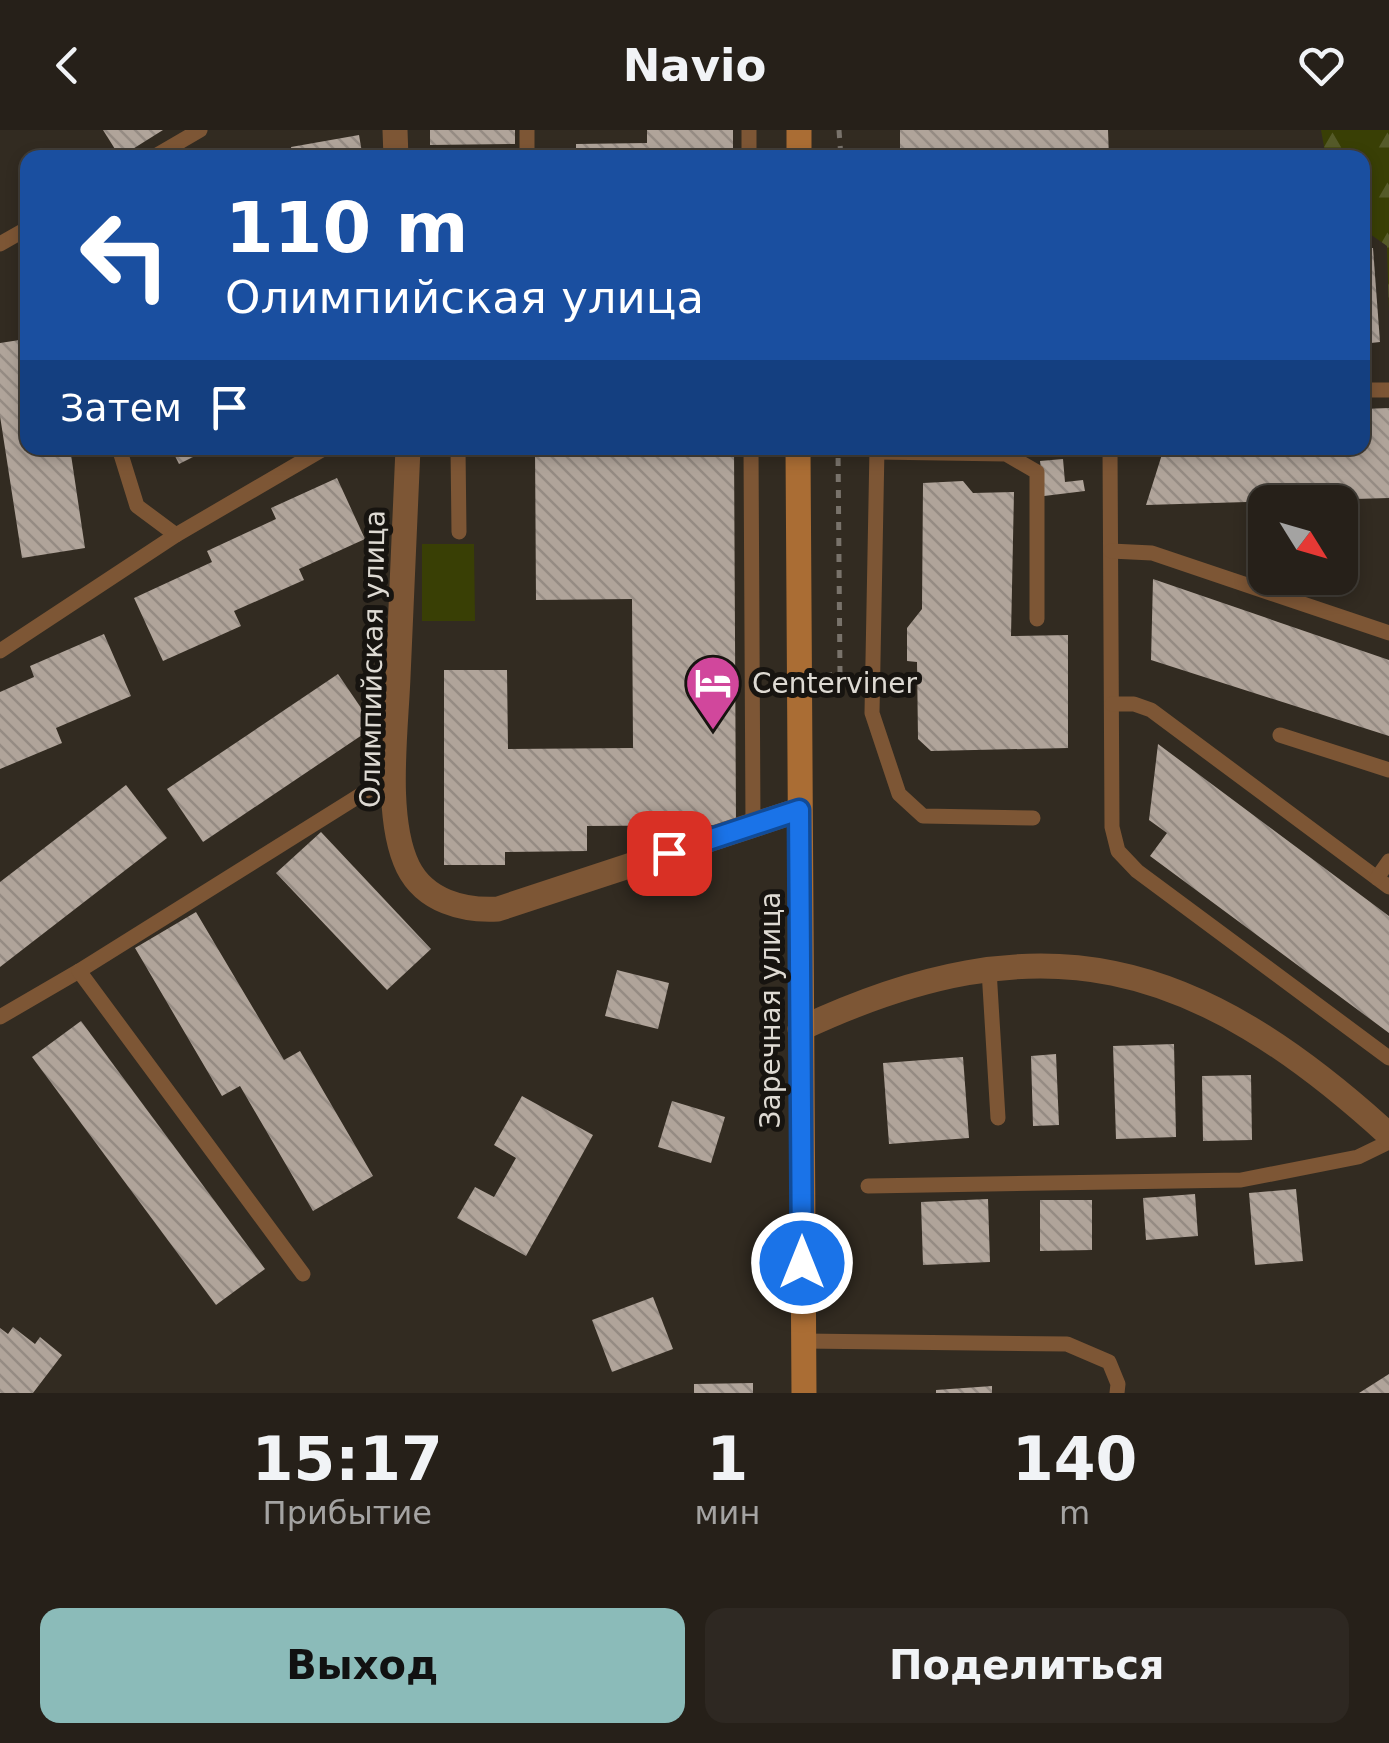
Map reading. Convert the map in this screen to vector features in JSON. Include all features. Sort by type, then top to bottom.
[{"type":"main road","name":"Заречная улица","points":[[798,455],[804,1393]]},
{"type":"street","name":"Олимпийская улица","points":[[408,455],[394,774],[400,844],[408,868],[424,889],[470,911],[498,909],[799,810]]},
{"type":"street","points":[[800,1029],[899,988],[1038,964],[1092,967],[1173,988],[1226,1015],[1306,1066],[1389,1139]]},
{"type":"lane","points":[[166,150],[200,130]]},
{"type":"lane","points":[[121,455],[137,506],[176,535]]},
{"type":"lane","points":[[0,651],[176,535],[313,455]]},
{"type":"lane","points":[[458,455],[458,532]]},
{"type":"lane","points":[[751,455],[753,825]]},
{"type":"lane","points":[[876,455],[872,713],[899,794],[923,816],[1034,818]]},
{"type":"lane","points":[[1008,455],[1037,472],[1037,619]]},
{"type":"lane","points":[[1110,455],[1112,828],[1118,851],[1137,871],[1389,1058]]},
{"type":"lane","points":[[1111,551],[1152,553],[1389,634]]},
{"type":"lane","points":[[1112,704],[1134,704],[1151,710],[1383,882],[1389,861]]},
{"type":"lane","points":[[1280,735],[1389,770]]},
{"type":"lane","points":[[0,1017],[394,774]]},
{"type":"lane","points":[[989,970],[998,1118]]},
{"type":"lane","points":[[79,971],[303,1274]]},
{"type":"lane","points":[[868,1186],[1241,1180],[1358,1156],[1389,1139]]},
{"type":"lane","points":[[802,1341],[1067,1344],[1110,1362],[1117,1393]]},
{"type":"path","points":[[821,676],[840,674],[838,455]]},
{"type":"green space","points":[[1321,130],[1389,130],[1389,312],[1387,246],[1370,234],[1370,150],[1325,150]]},
{"type":"green space","points":[[422,544],[474,544],[475,621],[422,621]]},
{"type":"building","points":[[103,130],[163,130],[131,150],[116,150]]},
{"type":"building","points":[[430,130],[515,130],[515,144],[430,145]]},
{"type":"building","points":[[647,130],[733,130],[733,150],[576,150],[576,144],[647,143]]},
{"type":"building","points":[[900,130],[1108,130],[1109,150],[900,150]]},
{"type":"building","points":[[359,135],[362,150],[292,150],[291,147]]},
{"type":"building","points":[[1370,248],[1373,248],[1380,342],[1370,343]]},
{"type":"building","points":[[20,340],[20,455],[71,455],[85,548],[22,558],[0,416],[0,343]]},
{"type":"building","points":[[1389,408],[1389,498],[1358,499],[1358,485],[1248,485],[1248,502],[1146,505],[1162,455],[1370,455],[1370,409]]},
{"type":"building","points":[[174,455],[197,455],[179,464]]},
{"type":"building","points":[[535,455],[734,455],[736,825],[587,826],[587,851],[505,852],[505,865],[444,865],[444,670],[507,670],[508,749],[633,748],[632,599],[536,600]]},
{"type":"building","points":[[1063,459],[1065,482],[1083,480],[1085,491],[1044,496],[1040,461]]},
{"type":"building","points":[[337,478],[365,539],[299,569],[304,580],[234,611],[241,626],[163,661],[134,598],[212,562],[207,551],[276,519],[271,508]]},
{"type":"building","points":[[963,481],[973,493],[1014,492],[1011,636],[1068,635],[1068,748],[931,751],[918,739],[917,662],[907,661],[907,628],[922,609],[923,483]]},
{"type":"building","points":[[1153,579],[1389,660],[1389,736],[1151,660]]},
{"type":"building","points":[[104,634],[131,696],[56,728],[62,743],[0,769],[0,692],[34,677],[30,666]]},
{"type":"building","points":[[338,674],[374,727],[203,842],[167,789]]},
{"type":"building","points":[[1158,744],[1389,916],[1389,1033],[1150,856],[1167,833],[1149,820]]},
{"type":"building","points":[[126,785],[167,838],[0,967],[0,882]]},
{"type":"building","points":[[321,832],[431,949],[387,990],[276,873]]},
{"type":"building","points":[[196,912],[284,1060],[300,1051],[373,1176],[313,1211],[240,1086],[222,1096],[135,948]]},
{"type":"building","points":[[617,970],[669,983],[658,1029],[605,1016]]},
{"type":"building","points":[[81,1021],[265,1269],[216,1305],[32,1057]]},
{"type":"building","points":[[1174,1044],[1176,1137],[1116,1139],[1113,1046]]},
{"type":"building","points":[[1056,1054],[1059,1125],[1033,1126],[1031,1056]]},
{"type":"building","points":[[963,1057],[969,1138],[889,1144],[883,1063]]},
{"type":"building","points":[[1251,1075],[1252,1140],[1203,1141],[1202,1076]]},
{"type":"building","points":[[522,1096],[593,1135],[526,1256],[457,1218],[475,1187],[494,1197],[516,1158],[494,1145]]},
{"type":"building","points":[[672,1101],[725,1117],[711,1163],[658,1147]]},
{"type":"building","points":[[1296,1189],[1303,1261],[1255,1265],[1249,1193]]},
{"type":"building","points":[[1195,1194],[1198,1236],[1146,1240],[1143,1198]]},
{"type":"building","points":[[988,1199],[990,1262],[923,1265],[921,1202]]},
{"type":"building","points":[[1040,1200],[1092,1200],[1092,1250],[1040,1251]]},
{"type":"building","points":[[653,1297],[673,1349],[612,1372],[592,1320]]},
{"type":"building","points":[[13,1327],[35,1344],[40,1337],[62,1355],[33,1393],[0,1393],[0,1328],[8,1334]]},
{"type":"building","points":[[1389,1374],[1389,1393],[1359,1393]]},
{"type":"building","points":[[753,1383],[753,1393],[694,1393],[694,1384]]},
{"type":"building","points":[[992,1386],[992,1393],[936,1393],[936,1390]]},
{"type":"place","name":"Centerviner","points":[[713,732]]},
{"type":"route","points":[[669,853],[799,810],[802,1263]]}]
